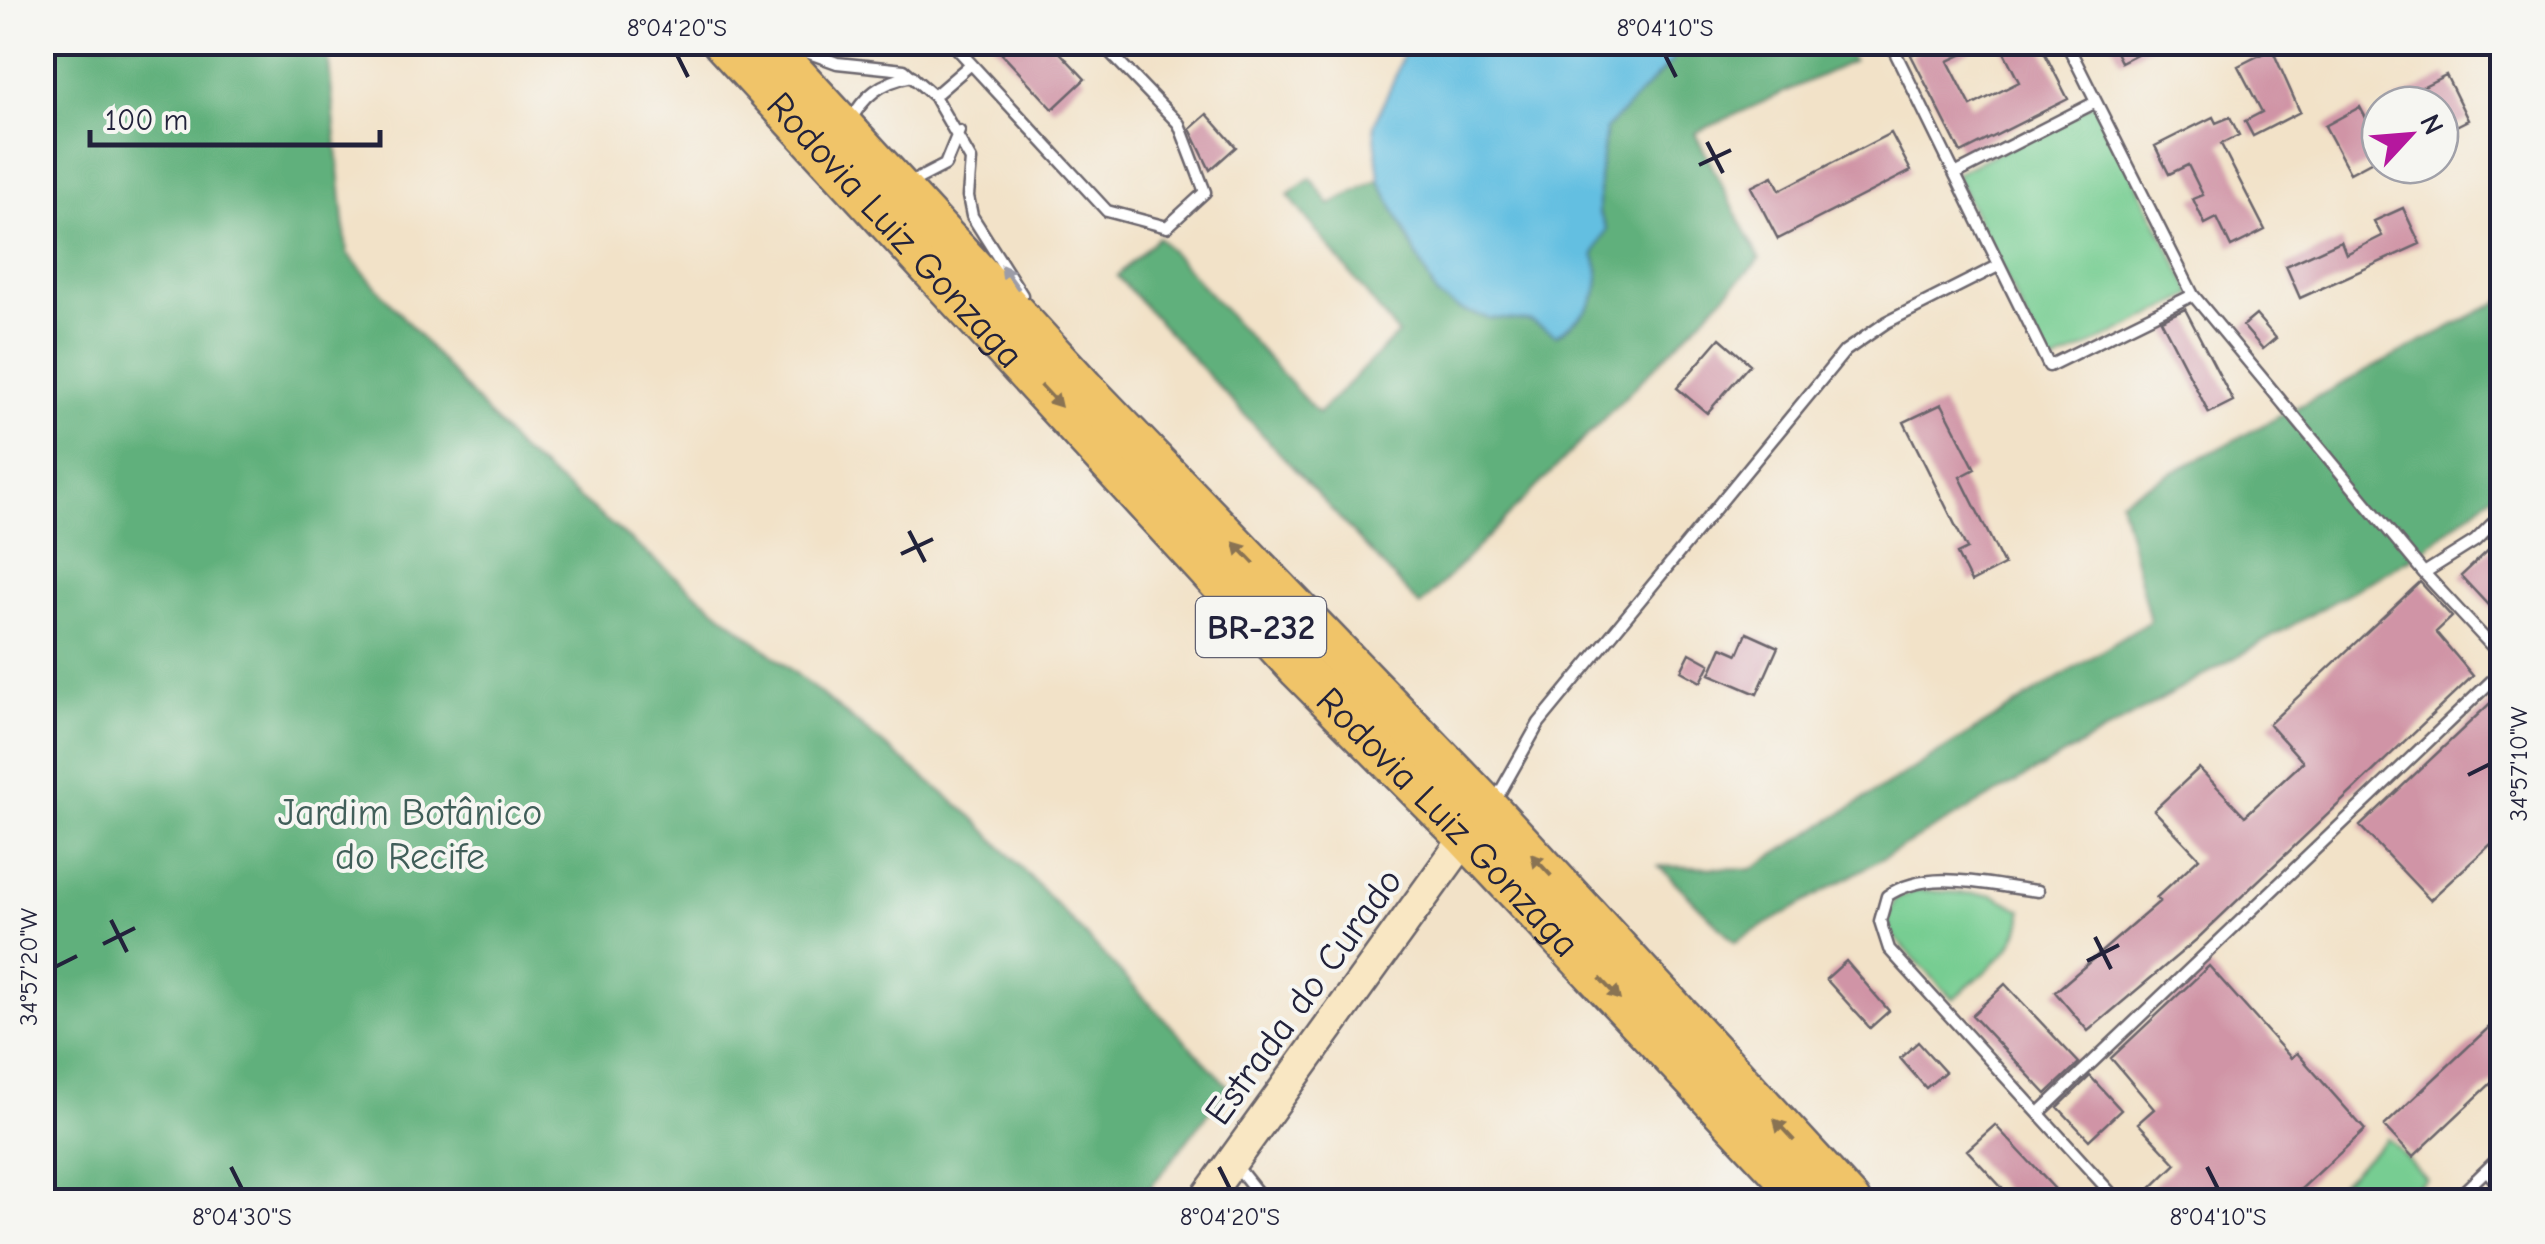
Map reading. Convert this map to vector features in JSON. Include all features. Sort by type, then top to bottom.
[{"type":"highway","name":"Rodovia Luiz Gonzaga","points":[[723,42],[1299,668],[1478,824],[1850,1202]]},
{"type":"highway","name":"Rodovia Luiz Gonzaga","points":[[765,42],[1478,824],[1809,1202]]},
{"type":"main road","name":"Estrada do Curado","points":[[1203,1202],[1478,824]]},
{"type":"lane","points":[[780,42],[837,63],[891,66],[912,76],[934,96],[971,160],[968,196],[972,216],[1028,303]]},
{"type":"lane","points":[[952,42],[1107,212],[1168,227],[1205,192],[1179,124],[1100,42]]},
{"type":"lane","points":[[1890,42],[2049,366],[2193,294]]},
{"type":"lane","points":[[2066,42],[2193,294],[2424,573],[2502,656]]},
{"type":"lane","points":[[934,96],[971,64]]},
{"type":"lane","points":[[847,128],[867,96],[893,79],[912,76]]},
{"type":"lane","points":[[1955,174],[2096,102]]},
{"type":"lane","points":[[899,186],[945,165],[958,132]]},
{"type":"lane","points":[[1478,824],[1539,723],[1845,351],[1887,322],[1998,266]]},
{"type":"lane","points":[[1048,331],[1083,388]]},
{"type":"lane","points":[[2424,573],[2475,541],[2502,514]]},
{"type":"lane","points":[[2039,1113],[2502,670]]},
{"type":"lane","points":[[2038,891],[1928,880],[1901,886],[1886,896],[1880,921],[1889,950],[2119,1202]]},
{"type":"lane","points":[[2453,1202],[2502,1155]]},
{"type":"lane","points":[[1233,1162],[1264,1202]]},
{"type":"lane","points":[[2487,1170],[2502,1190]]},
{"type":"green space","name":"Jardim Botânico do Recife","points":[[42,43],[327,43],[347,253],[519,450],[973,817],[1229,1087],[1140,1201],[43,1201]]},
{"type":"green space","points":[[1681,43],[1843,43],[1853,61],[1695,133],[1760,259],[1420,606],[1117,276],[1158,237],[1318,414],[1398,334],[1288,195],[1311,178],[1330,205],[1379,179],[1437,296],[1531,321],[1557,335],[1578,319],[1597,291],[1594,254],[1607,229],[1599,213],[1606,129],[1671,62]]},
{"type":"green space","points":[[2096,102],[2193,295],[2049,366],[1955,174]]},
{"type":"green space","points":[[2502,300],[2502,487],[2421,552],[1735,942],[1659,866],[1752,869],[2150,621],[2120,500]]},
{"type":"green space","points":[[1916,890],[1993,895],[2022,910],[2021,924],[2008,949],[1953,999],[1891,934],[1887,918],[1895,899]]},
{"type":"green space","points":[[2388,1138],[2426,1179],[2401,1201],[2347,1201],[2335,1188]]},
{"type":"water","points":[[1401,43],[1681,43],[1671,62],[1606,129],[1599,213],[1607,229],[1594,254],[1597,291],[1578,319],[1556,335],[1531,321],[1488,318],[1461,310],[1437,296],[1379,179],[1374,124],[1403,55]]},
{"type":"building","points":[[991,42],[1050,42],[1085,79],[1053,109]]},
{"type":"building","points":[[1936,42],[1989,42],[1948,61],[1971,106],[2019,82],[1999,42],[2039,42],[2068,99],[1961,153],[1911,55]]},
{"type":"building","points":[[2111,42],[2160,42],[2121,62]]},
{"type":"building","points":[[2272,49],[2300,112],[2253,136],[2245,121],[2262,112],[2238,66]]},
{"type":"building","points":[[2446,75],[2451,85],[2426,85]]},
{"type":"building","points":[[2460,104],[2468,120],[2460,124]]},
{"type":"building","points":[[2360,107],[2360,168],[2350,173],[2325,126]]},
{"type":"building","points":[[1207,114],[1236,147],[1210,170],[1190,129]]},
{"type":"building","points":[[2213,117],[2216,123],[2230,117],[2239,135],[2221,144],[2265,230],[2231,247],[2217,218],[2205,224],[2193,199],[2203,195],[2188,165],[2169,174],[2155,146]]},
{"type":"building","points":[[1891,133],[1911,171],[1778,239],[1751,187],[1773,176],[1780,190]]},
{"type":"building","points":[[2403,208],[2420,244],[2300,298],[2286,266],[2341,241],[2346,254],[2382,236],[2374,221]]},
{"type":"building","points":[[2185,309],[2233,401],[2209,413],[2161,320]]},
{"type":"building","points":[[2256,315],[2276,338],[2263,349],[2243,326]]},
{"type":"building","points":[[1720,338],[1750,364],[1707,413],[1677,388]]},
{"type":"building","points":[[1942,404],[1975,469],[1960,477],[2004,565],[1971,582],[1957,554],[1967,549],[1904,422]]},
{"type":"building","points":[[2495,544],[2502,552],[2502,620],[2461,576]]},
{"type":"building","points":[[2420,582],[2452,617],[2436,632],[2473,676],[2196,940],[2088,1031],[2055,992],[2160,901],[2156,898],[2199,858],[2154,810],[2199,768],[2245,816],[2303,762],[2269,724]]},
{"type":"building","points":[[1747,633],[1778,647],[1757,694],[1710,674],[1722,647],[1738,654]]},
{"type":"building","points":[[1690,653],[1710,664],[1701,682],[1681,671]]},
{"type":"building","points":[[2502,692],[2502,834],[2430,900],[2360,826]]},
{"type":"building","points":[[1846,961],[1889,1011],[1870,1028],[1826,979]]},
{"type":"building","points":[[2209,966],[2291,1058],[2297,1053],[2365,1130],[2287,1202],[2218,1202],[2211,1194],[2203,1202],[2153,1202],[2146,1193],[2176,1164],[2138,1123],[2154,1109],[2111,1058]]},
{"type":"building","points":[[2005,984],[2079,1063],[2046,1094],[1972,1015]]},
{"type":"building","points":[[2502,1015],[2502,1073],[2413,1157],[2384,1126]]},
{"type":"building","points":[[1918,1042],[1945,1072],[1926,1088],[1900,1058]]},
{"type":"building","points":[[2090,1076],[2121,1110],[2089,1140],[2058,1107]]},
{"type":"building","points":[[1995,1125],[2067,1202],[2015,1202],[1967,1150]]}]
